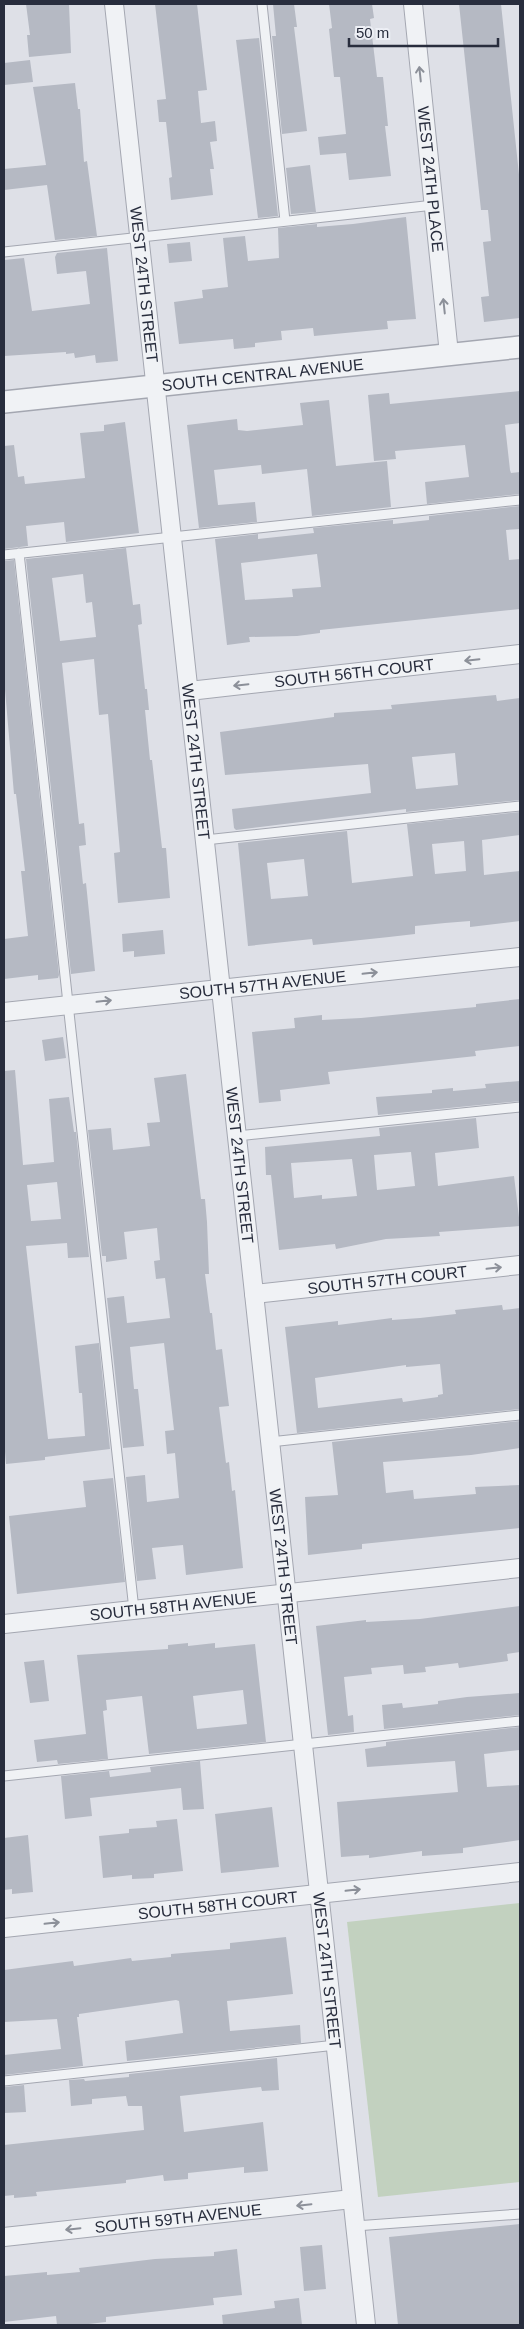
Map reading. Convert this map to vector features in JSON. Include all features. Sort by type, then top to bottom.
[{"type":"street","name":"WEST 24TH STREET","points":[[114,4],[366,2325]]},
{"type":"street","name":"WEST 24TH PLACE","points":[[413,4],[449,354]]},
{"type":"street","name":"SOUTH CENTRAL AVENUE","points":[[4,402],[520,347]]},
{"type":"street","name":"SOUTH 56TH COURT","points":[[188,691],[520,654]]},
{"type":"street","name":"SOUTH 57TH AVENUE","points":[[4,1012],[520,956]]},
{"type":"street","name":"SOUTH 57TH COURT","points":[[254,1294],[520,1265]]},
{"type":"street","name":"SOUTH 58TH AVENUE","points":[[4,1624],[520,1568]]},
{"type":"street","name":"SOUTH 58TH COURT","points":[[4,1928],[520,1872]]},
{"type":"street","name":"SOUTH 59TH AVENUE","points":[[4,2237],[352,2199]]},
{"type":"lane","points":[[262,4],[285,221]]},
{"type":"lane","points":[[4,252],[434,205]]},
{"type":"lane","points":[[4,555],[520,500]]},
{"type":"lane","points":[[19,553],[134,1610]]},
{"type":"lane","points":[[204,840],[520,806]]},
{"type":"lane","points":[[237,1136],[520,1107]]},
{"type":"lane","points":[[270,1442],[520,1415]]},
{"type":"lane","points":[[4,1776],[520,1721]]},
{"type":"lane","points":[[4,2081],[336,2045]]},
{"type":"lane","points":[[355,2226],[520,2214]]},
{"type":"green space","points":[[520,1903],[520,2182],[378,2197],[347,1922]]},
{"type":"building","points":[[26,4],[69,4],[71,53],[29,57],[27,35],[30,35]]},
{"type":"building","points":[[155,4],[197,4],[207,90],[198,91],[201,123],[215,121],[217,141],[210,142],[214,169],[210,169],[213,195],[171,200],[169,178],[172,177],[166,122],[159,122],[157,100],[166,99]]},
{"type":"building","points":[[273,4],[294,4],[297,27],[294,27],[307,131],[282,134],[272,36],[276,36]]},
{"type":"building","points":[[329,4],[372,4],[374,18],[370,19],[377,77],[383,77],[388,126],[385,126],[391,176],[349,180],[346,153],[320,155],[318,137],[346,134],[340,77],[334,77],[329,29],[332,28]]},
{"type":"building","points":[[459,4],[501,4],[520,184],[520,318],[484,322],[481,297],[489,296],[483,242],[491,241],[488,210],[481,210]]},
{"type":"building","points":[[259,38],[278,216],[258,218],[236,40]]},
{"type":"building","points":[[30,60],[33,82],[4,85],[4,63]]},
{"type":"building","points":[[75,83],[78,109],[80,109],[84,162],[87,161],[97,236],[55,240],[47,185],[4,190],[4,169],[46,165],[33,87]]},
{"type":"building","points":[[310,165],[316,212],[291,214],[286,168]]},
{"type":"building","points":[[406,217],[416,319],[387,321],[388,329],[314,336],[313,328],[281,331],[282,340],[255,343],[255,347],[234,349],[233,339],[179,344],[174,302],[203,298],[202,290],[228,287],[223,238],[245,236],[248,261],[279,258],[278,228],[317,224],[317,227],[353,224]]},
{"type":"building","points":[[190,242],[192,261],[169,263],[167,244]]},
{"type":"building","points":[[107,248],[118,361],[96,363],[95,355],[75,358],[74,353],[66,354],[66,352],[4,356],[4,260],[24,258],[32,311],[90,304],[86,271],[57,274],[55,257],[57,253]]},
{"type":"building","points":[[520,391],[520,423],[505,425],[510,470],[511,473],[520,472],[520,494],[427,504],[425,482],[469,477],[465,445],[395,451],[396,459],[374,461],[368,395],[389,393],[390,404]]},
{"type":"building","points":[[329,400],[336,466],[387,461],[391,507],[312,516],[307,469],[262,474],[261,465],[214,470],[218,505],[255,502],[257,522],[199,528],[187,425],[237,419],[238,430],[247,431],[303,425],[300,403]]},
{"type":"building","points":[[125,422],[139,533],[66,542],[64,522],[26,526],[28,546],[4,549],[4,446],[14,445],[18,477],[24,476],[25,484],[85,478],[80,433],[104,431],[104,425]]},
{"type":"building","points":[[520,506],[520,529],[506,530],[509,560],[520,559],[520,609],[320,630],[320,633],[297,636],[249,637],[250,642],[227,645],[215,539],[258,534],[258,539],[314,533],[313,528],[393,520],[393,524],[429,520],[429,516]],"holes":[[[317,554],[321,587],[292,589],[293,597],[245,600],[241,563]]]},
{"type":"building","points":[[126,548],[133,605],[140,604],[142,624],[138,625],[149,710],[145,710],[150,760],[152,760],[162,848],[166,848],[170,898],[118,903],[114,853],[120,852],[108,714],[99,715],[94,659],[62,663],[79,824],[84,823],[86,845],[79,846],[83,884],[86,883],[95,971],[71,974],[26,559]],"holes":[[[83,574],[86,603],[92,602],[96,637],[60,641],[52,578]]]},
{"type":"building","points":[[14,560],[59,975],[58,978],[38,980],[38,975],[4,979],[4,939],[28,936],[21,871],[25,871],[16,794],[14,794],[4,678],[4,561]]},
{"type":"building","points":[[496,695],[497,701],[520,698],[520,800],[406,812],[406,809],[236,830],[234,828],[232,809],[371,793],[368,764],[225,775],[220,732],[334,717],[334,713],[392,709],[391,705]],"holes":[[[455,753],[458,785],[416,789],[412,757]]]},
{"type":"building","points":[[520,812],[520,835],[482,840],[484,875],[520,871],[520,921],[470,927],[470,921],[415,926],[415,934],[313,945],[312,939],[248,946],[238,843],[347,831],[352,883],[413,876],[407,824]],"holes":[[[464,841],[466,871],[435,874],[432,844]],[[304,859],[308,896],[271,899],[267,863]]]},
{"type":"building","points":[[163,930],[165,954],[134,957],[134,951],[123,952],[122,934]]},
{"type":"building","points":[[520,999],[520,1046],[475,1051],[476,1056],[328,1072],[330,1084],[280,1090],[281,1101],[259,1103],[252,1032],[295,1028],[294,1018],[322,1015],[322,1020],[361,1018],[476,1007],[476,1004]]},
{"type":"building","points":[[63,1037],[66,1058],[45,1061],[42,1040]]},
{"type":"building","points":[[15,1070],[23,1165],[54,1162],[49,1099],[69,1097],[74,1132],[76,1132],[89,1257],[68,1258],[67,1243],[26,1246],[48,1439],[85,1436],[82,1393],[79,1393],[75,1346],[99,1343],[110,1449],[45,1457],[45,1460],[6,1464],[4,1439],[4,1071]],"holes":[[[57,1182],[61,1219],[31,1221],[27,1185]]]},
{"type":"building","points":[[186,1074],[201,1199],[205,1199],[209,1274],[205,1274],[210,1313],[212,1313],[216,1350],[222,1349],[229,1406],[219,1407],[226,1463],[229,1462],[232,1491],[235,1490],[243,1568],[186,1575],[183,1545],[152,1548],[156,1579],[137,1581],[126,1477],[145,1475],[147,1502],[179,1498],[175,1453],[167,1454],[165,1431],[174,1430],[164,1343],[130,1347],[134,1389],[138,1389],[144,1446],[123,1448],[107,1298],[124,1296],[127,1323],[170,1318],[165,1278],[156,1279],[154,1261],[160,1260],[157,1228],[124,1232],[127,1259],[106,1262],[106,1256],[102,1256],[88,1130],[111,1128],[113,1150],[150,1146],[147,1123],[160,1122],[154,1078]]},
{"type":"building","points":[[520,1081],[520,1101],[378,1115],[376,1097],[432,1093],[432,1090],[453,1088],[453,1091],[486,1088],[485,1084]]},
{"type":"building","points":[[476,1118],[479,1148],[435,1153],[438,1186],[514,1176],[520,1226],[439,1232],[440,1236],[386,1239],[336,1249],[335,1244],[279,1250],[271,1175],[266,1175],[265,1147],[380,1136],[379,1128]],"holes":[[[411,1152],[415,1186],[377,1190],[374,1155]],[[352,1159],[357,1196],[322,1199],[322,1195],[294,1198],[291,1163]]]},
{"type":"building","points":[[502,1305],[503,1310],[520,1308],[520,1409],[297,1433],[285,1327],[338,1321],[338,1325],[392,1318],[392,1320],[420,1318],[456,1314],[455,1310]],"holes":[[[440,1364],[443,1394],[438,1395],[438,1397],[403,1402],[402,1398],[318,1408],[315,1378],[406,1365],[406,1367]]]},
{"type":"building","points":[[520,1421],[520,1448],[471,1455],[383,1462],[386,1493],[413,1490],[414,1499],[476,1494],[475,1487],[520,1485],[520,1528],[362,1544],[362,1549],[308,1555],[305,1497],[338,1495],[332,1442]]},
{"type":"building","points":[[113,1478],[125,1582],[17,1594],[9,1516],[86,1507],[83,1481]]},
{"type":"building","points":[[520,1606],[520,1652],[507,1654],[508,1661],[459,1668],[458,1663],[425,1667],[426,1672],[404,1674],[403,1665],[371,1668],[372,1674],[344,1677],[348,1716],[353,1715],[354,1732],[328,1735],[316,1626],[366,1620],[366,1622],[420,1619]]},
{"type":"building","points":[[188,1643],[188,1646],[215,1643],[215,1648],[255,1644],[266,1742],[149,1754],[142,1696],[106,1700],[107,1710],[103,1711],[108,1759],[58,1764],[57,1760],[37,1762],[34,1740],[86,1734],[77,1655],[168,1649],[168,1645]],"holes":[[[243,1690],[247,1724],[197,1729],[193,1696]]]},
{"type":"building","points":[[44,1660],[49,1701],[30,1703],[24,1662]]},
{"type":"building","points":[[520,1693],[520,1715],[384,1729],[382,1705],[402,1703],[403,1708],[438,1704],[438,1701],[467,1697]]},
{"type":"building","points":[[520,1727],[520,1750],[484,1754],[487,1787],[520,1785],[520,1840],[463,1848],[463,1853],[422,1856],[422,1851],[369,1858],[369,1855],[341,1857],[337,1802],[458,1792],[455,1761],[367,1767],[365,1749],[386,1746],[386,1742]]},
{"type":"building","points":[[200,1761],[204,1809],[183,1810],[181,1788],[90,1798],[92,1816],[65,1819],[61,1776],[109,1771],[110,1777],[151,1772],[150,1767]]},
{"type":"building","points":[[272,1807],[279,1867],[221,1873],[215,1814]]},
{"type":"building","points":[[177,1819],[183,1871],[154,1874],[154,1878],[132,1879],[132,1875],[103,1878],[99,1836],[129,1833],[129,1829],[157,1827],[156,1821]]},
{"type":"building","points":[[28,1835],[33,1892],[12,1894],[12,1889],[4,1890],[4,1838]]},
{"type":"building","points":[[286,1937],[293,1994],[227,2001],[230,2031],[300,2025],[301,2043],[127,2061],[125,2041],[183,2033],[179,2001],[176,2000],[79,2014],[79,2017],[77,2017],[83,2066],[4,2075],[4,2055],[61,2049],[57,2019],[4,2022],[4,1970],[73,1961],[74,1966],[131,1958],[132,1961],[171,1957],[171,1954],[230,1949],[230,1943]]},
{"type":"building","points":[[277,2058],[279,2090],[262,2091],[261,2087],[180,2096],[184,2132],[263,2122],[268,2171],[244,2173],[244,2167],[188,2173],[188,2179],[164,2181],[163,2175],[126,2180],[126,2183],[36,2192],[37,2196],[14,2198],[14,2195],[4,2196],[4,2145],[144,2130],[142,2106],[128,2106],[126,2096],[92,2099],[92,2104],[71,2106],[69,2080],[84,2079],[85,2081],[129,2077],[129,2074]]},
{"type":"building","points":[[24,2085],[26,2112],[4,2113],[4,2087]]},
{"type":"building","points":[[520,2224],[520,2325],[398,2325],[389,2237]]},
{"type":"building","points":[[322,2245],[326,2289],[304,2291],[300,2247]]},
{"type":"building","points":[[237,2249],[242,2295],[213,2298],[214,2305],[106,2317],[106,2322],[80,2325],[57,2325],[56,2316],[4,2322],[4,2276],[47,2272],[47,2275],[80,2272],[79,2268],[155,2259],[214,2256],[214,2252]]},
{"type":"building","points":[[299,2298],[302,2325],[223,2325],[222,2315],[275,2308],[274,2301]]}]
